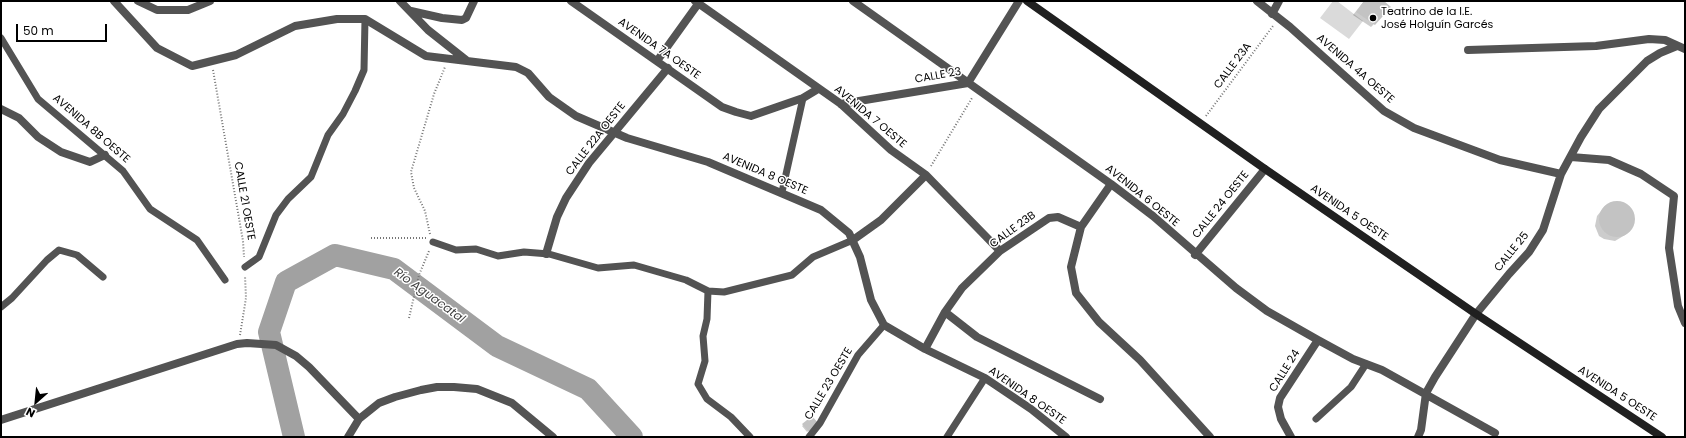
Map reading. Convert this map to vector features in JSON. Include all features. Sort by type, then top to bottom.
[{"type":"street","points":[[114,1],[157,48],[192,66],[236,55],[295,26],[337,18],[365,19]]},
{"type":"street","points":[[138,1],[157,10],[188,10],[210,1]]},
{"type":"street","points":[[400,1],[428,30],[468,61]]},
{"type":"street","points":[[410,11],[442,18],[462,20],[466,18],[474,1]]},
{"type":"street","name":"AVENIDA 7A OESTE","points":[[571,1],[722,106],[736,112],[750,116],[803,98],[818,88]]},
{"type":"street","name":"AVENIDA 6 OESTE","points":[[853,1],[1111,184],[1152,216],[1195,255],[1268,310],[1318,340],[1366,364],[1382,370],[1496,433]]},
{"type":"street","name":"CALLE 23","points":[[841,104],[968,83],[1019,1]]},
{"type":"street","name":"AVENIDA 5 OESTE","points":[[1027,1],[1264,169],[1476,314],[1662,437]]},
{"type":"street","name":"AVENIDA 4A OESTE","points":[[1257,1],[1290,27],[1384,111],[1414,128],[1500,160],[1561,174]]},
{"type":"street","points":[[1275,16],[1279,1]]},
{"type":"street","points":[[657,62],[696,2]]},
{"type":"street","name":"AVENIDA 7 OESTE","points":[[696,2],[841,104],[891,150],[926,175],[1000,251]]},
{"type":"street","name":"AVENIDA 8 OESTE","points":[[365,19],[426,56],[516,66],[528,73],[549,97],[576,116],[613,133],[708,162],[782,192],[821,210],[849,233],[853,240],[860,257],[871,300],[884,326],[925,349],[985,378],[1031,409],[1066,437]]},
{"type":"street","points":[[1468,50],[1596,46],[1649,38],[1665,40],[1681,47]]},
{"type":"street","name":"CALLE 25","points":[[1426,393],[1476,314],[1529,252],[1543,230],[1561,174],[1581,137],[1599,109],[1647,61],[1660,52],[1681,47]]},
{"type":"street","name":"CALLE 22A OESTE","points":[[546,254],[557,217],[566,198],[589,163],[668,68]]},
{"type":"street","points":[[1,109],[19,118],[38,137],[61,152],[90,162],[105,155]]},
{"type":"street","points":[[1571,157],[1609,160],[1641,174],[1674,196],[1669,248],[1678,306],[1685,323]]},
{"type":"street","name":"CALLE 24 OESTE","points":[[1195,255],[1264,169]]},
{"type":"street","points":[[853,240],[881,220],[926,175]]},
{"type":"street","points":[[1111,184],[1081,227],[1071,267],[1076,293],[1099,322],[1140,360],[1210,437]]},
{"type":"street","name":"CALLE 23B","points":[[925,349],[945,312],[962,288],[1000,251],[1049,218],[1058,217],[1081,227]]},
{"type":"street","points":[[945,312],[977,337],[1100,399]]},
{"type":"street","name":"CALLE 24","points":[[1291,437],[1281,419],[1278,407],[1280,398],[1318,340]]},
{"type":"street","points":[[1,420],[237,344],[247,343],[276,345],[296,356],[309,367],[360,419]]},
{"type":"street","points":[[348,437],[360,419],[379,403],[395,397],[437,387],[477,389],[512,403],[553,437]]},
{"type":"street","points":[[1418,437],[1421,430],[1426,393]]},
{"type":"lane","points":[[245,267],[259,257],[276,215],[288,199],[311,177],[328,135],[343,114],[355,91],[364,70],[365,19]]},
{"type":"lane","name":"AVENIDA 8B OESTE","points":[[1,38],[38,99],[123,171],[150,209],[198,240],[225,280]]},
{"type":"lane","points":[[782,192],[803,98]]},
{"type":"lane","points":[[433,242],[456,250],[476,249],[498,256],[524,252],[546,254],[598,268],[634,265],[686,280],[708,291],[724,292],[792,275],[813,257],[853,240]]},
{"type":"lane","points":[[1,307],[12,298],[46,260],[59,250],[77,255],[103,277]]},
{"type":"lane","points":[[708,291],[707,319],[703,336],[705,361],[698,384],[707,399],[731,417],[750,437]]},
{"type":"lane","name":"CALLE 23 OESTE","points":[[809,437],[820,423],[858,355],[884,326]]},
{"type":"lane","points":[[1316,419],[1351,386],[1366,364]]},
{"type":"lane","points":[[947,437],[985,378]]},
{"type":"path","name":"CALLE 23A","points":[[1201,123],[1275,16]]},
{"type":"path","points":[[371,238],[431,238],[425,211],[414,188],[411,172],[434,94],[449,59]]},
{"type":"path","name":"CALLE 21 OESTE","points":[[211,61],[243,241],[246,298],[237,344]]},
{"type":"path","points":[[926,175],[977,90]]},
{"type":"path","points":[[409,318],[418,274],[433,242]]},
{"type":"shaded area","points":[[1333,1],[1337,1],[1363,21],[1349,39],[1320,18]]},
{"type":"building","name":"Teatrino de la I.E. José Holguín Garcés","points":[[1364,1],[1384,1],[1391,7],[1375,25],[1356,12]]},
{"type":"building","points":[[1621,201],[1630,206],[1634,212],[1634,226],[1630,232],[1621,237],[1613,237],[1604,232],[1600,226],[1599,215],[1604,206],[1610,202]]},
{"type":"building","points":[[812,416],[819,424],[809,432],[802,424]]},
{"type":"waterway","name":"Río Aguacatal","points":[[294,437],[269,332],[286,282],[335,255],[394,269],[497,346],[588,389],[632,437]]},
{"type":"place","name":"Teatrino de la I.E. José Holguín Garcés","points":[[1373,18]]}]
